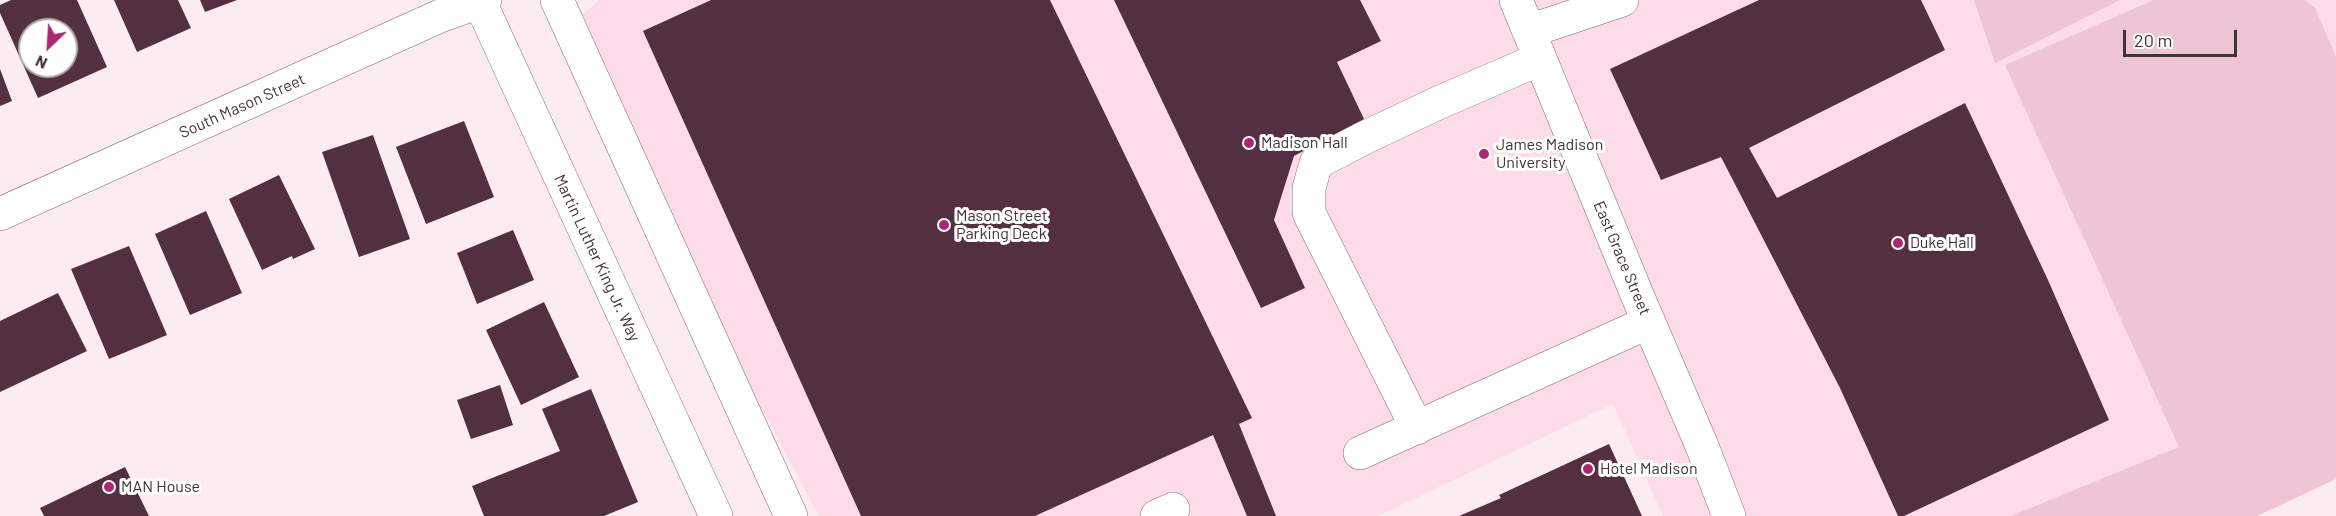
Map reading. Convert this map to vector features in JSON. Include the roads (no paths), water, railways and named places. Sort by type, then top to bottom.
[{"type":"main road","points":[[557,0],[791,516]]},
{"type":"main road","name":"East Grace Street","points":[[1516,0],[1706,455],[1729,516]]},
{"type":"main road","points":[[1417,428],[1309,213],[1309,188],[1316,164],[1417,113],[1534,45],[1622,0]]},
{"type":"main road","name":"South Mason Street","points":[[0,214],[440,16],[481,1]]},
{"type":"main road","name":"Martin Luther King Jr. Way","points":[[481,1],[716,516]]},
{"type":"main road","points":[[1360,453],[1649,322]]},
{"type":"place","name":"Madison Hall","points":[[1249,143]]},
{"type":"place","name":"James Madison University","points":[[1484,154]]},
{"type":"place","name":"Mason Street Parking Deck","points":[[944,225]]},
{"type":"place","name":"Duke Hall","points":[[1898,243]]},
{"type":"place","name":"Hotel Madison","points":[[1588,469]]},
{"type":"place","name":"MAN House","points":[[109,487]]}]
